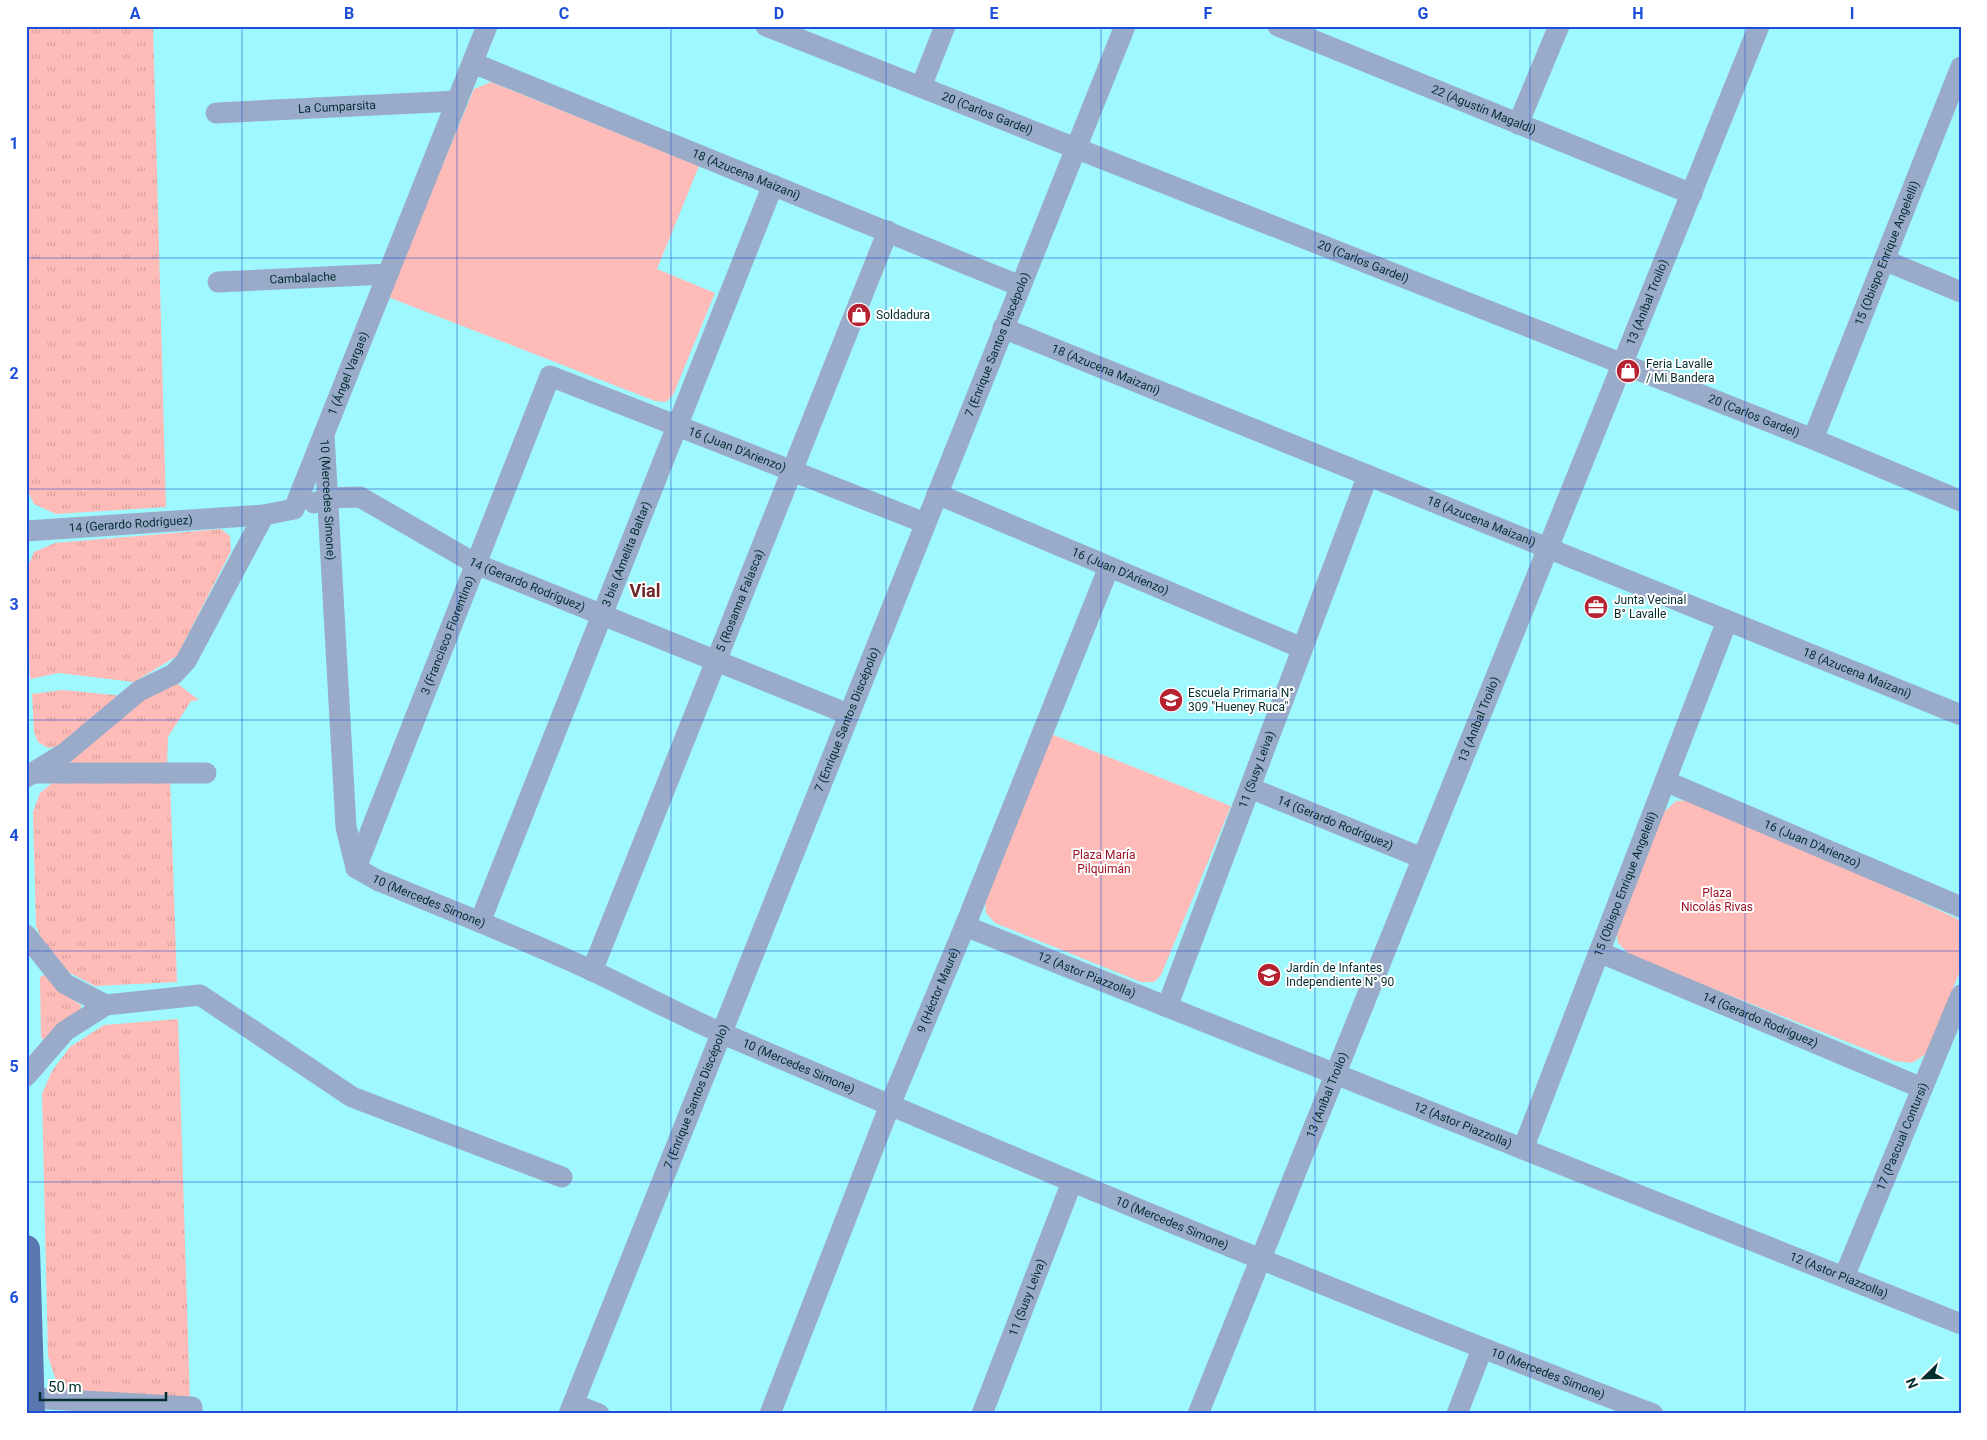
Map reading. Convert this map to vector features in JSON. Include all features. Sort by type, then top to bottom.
[{"type":"main road","points":[[26,1250],[31,1406]]},
{"type":"street","name":"1 (Ángel Vargas)","points":[[294,508],[487,26]]},
{"type":"street","name":"20 (Carlos Gardel)","points":[[766,26],[1813,439],[1961,501]]},
{"type":"street","points":[[921,87],[945,26]]},
{"type":"street","name":"7 (Enrique Santos Discépolo)","points":[[571,1409],[1125,26]]},
{"type":"street","name":"22 (Agustín Magaldi)","points":[[1278,26],[1692,194]]},
{"type":"street","points":[[1518,124],[1559,26]]},
{"type":"street","name":"13 (Aníbal Troilo)","points":[[1198,1414],[1334,1074],[1692,194],[1758,26]]},
{"type":"street","name":"18 (Azucena Maizani)","points":[[473,63],[1020,286]]},
{"type":"street","name":"15 (Obispo Enrique Angelelli)","points":[[1813,439],[1884,260],[1956,90],[1961,67]]},
{"type":"street","name":"La Cumparsita","points":[[216,113],[458,101]]},
{"type":"street","name":"3 bis (Amelita Baltar)","points":[[480,922],[773,185]]},
{"type":"street","name":"5 (Rosanna Falasca)","points":[[592,971],[888,231]]},
{"type":"street","points":[[1884,260],[1961,292]]},
{"type":"street","name":"Cambalache","points":[[218,282],[388,274]]},
{"type":"street","name":"18 (Azucena Maizani)","points":[[1003,328],[1961,715]]},
{"type":"street","name":"16 (Juan D'Arienzo)","points":[[550,376],[925,523]]},
{"type":"street","name":"3 (Francisco Fiorentino)","points":[[356,868],[550,376]]},
{"type":"street","name":"10 (Mercedes Simone)","points":[[324,434],[346,827],[356,868],[377,880],[592,971],[721,1033],[1072,1182],[1482,1349],[1653,1414]]},
{"type":"street","name":"11 (Susy Leiva)","points":[[1167,1007],[1368,476]]},
{"type":"street","name":"16 (Juan D'Arienzo)","points":[[937,494],[1302,648]]},
{"type":"street","name":"14 (Gerardo Rodríguez)","points":[[294,508],[327,498],[360,497],[476,564],[848,714]]},
{"type":"street","points":[[30,775],[65,753],[139,691],[174,674],[186,661],[264,514],[294,508]]},
{"type":"street","name":"14 (Gerardo Rodríguez)","points":[[26,531],[264,514]]},
{"type":"street","name":"9 (Héctor Mauré)","points":[[770,1414],[890,1105],[965,926],[1109,567]]},
{"type":"street","name":"15 (Obispo Enrique Angelelli)","points":[[1523,1149],[1727,620]]},
{"type":"street","points":[[30,775],[206,773]]},
{"type":"street","name":"16 (Juan D'Arienzo)","points":[[1665,781],[1961,907]]},
{"type":"street","name":"14 (Gerardo Rodríguez)","points":[[1250,788],[1422,858]]},
{"type":"street","name":"12 (Astor Piazzolla)","points":[[965,926],[1961,1324]]},
{"type":"street","points":[[26,935],[65,984],[106,1005]]},
{"type":"street","name":"14 (Gerardo Rodríguez)","points":[[1598,952],[1922,1088]]},
{"type":"street","points":[[26,1076],[65,1031],[106,1005],[200,995],[352,1097],[562,1177]]},
{"type":"street","name":"17 (Pascual Contursi)","points":[[1844,1277],[1961,995]]},
{"type":"street","name":"11 (Susy Leiva)","points":[[982,1414],[1072,1182]]},
{"type":"street","points":[[1457,1414],[1482,1349]]},
{"type":"street","points":[[31,1406],[192,1410]]},
{"type":"street","points":[[571,1409],[599,1414]]},
{"type":"green space","points":[[26,26],[153,26],[166,507],[56,514],[34,504],[26,488]]},
{"type":"green space","points":[[491,82],[699,166],[657,269],[715,293],[673,395],[666,402],[655,401],[388,297],[474,89]]},
{"type":"green space","points":[[221,529],[230,536],[231,551],[177,656],[134,682],[59,673],[30,679],[26,571],[34,552],[55,543]]},
{"type":"green space","points":[[175,682],[199,700],[191,701],[168,737],[167,765],[71,766],[71,759],[143,699]]},
{"type":"green space","points":[[63,690],[124,696],[64,745],[48,748],[38,742],[34,732],[32,694]]},
{"type":"green space","name":"Plaza María Pilquimán","points":[[1051,734],[1231,806],[1161,975],[1154,982],[1141,982],[995,923],[986,913],[985,901]]},
{"type":"green space","points":[[57,779],[170,780],[177,982],[95,986],[68,972],[43,942],[36,926],[33,812],[40,793]]},
{"type":"green space","name":"Plaza Nicolás Rivas","points":[[1696,800],[1956,918],[1961,922],[1961,969],[1926,1054],[1912,1063],[1895,1061],[1631,956],[1618,943],[1616,927],[1662,814],[1676,801]]},
{"type":"green space","points":[[44,975],[62,993],[81,1005],[81,1009],[47,1041],[41,1038],[40,977]]},
{"type":"green space","points":[[178,1019],[190,1402],[69,1391],[55,1378],[48,1356],[42,1094],[52,1071],[70,1047],[104,1025]]},
{"type":"place","name":"Soldadura","points":[[859,315]]},
{"type":"place","name":"Feria Lavalle / Mi Bandera","points":[[1628,371]]},
{"type":"place","name":"Junta Vecinal B° Lavalle","points":[[1596,607]]},
{"type":"place","name":"Escuela Primaria N° 309 \"Hueney Ruca\"","points":[[1171,700]]},
{"type":"place","name":"Jardín de Infantes Independiente N° 90","points":[[1269,975]]},
{"type":"district","name":"Vial","points":[[645,591]]}]
